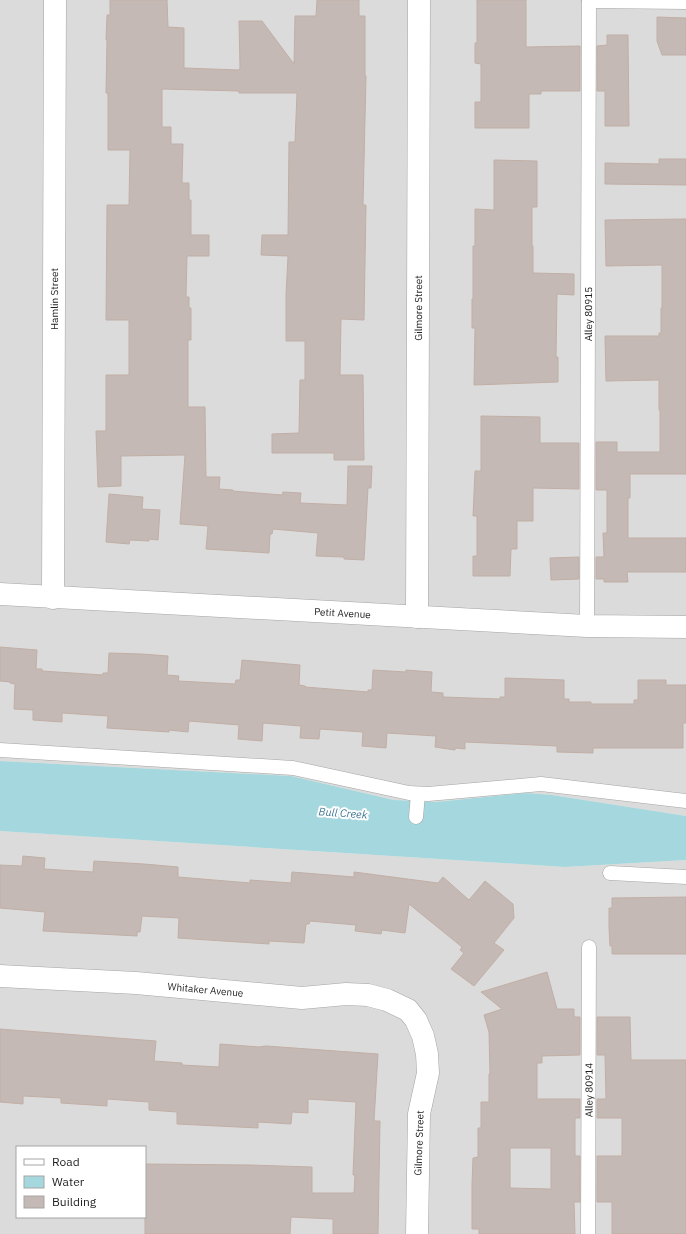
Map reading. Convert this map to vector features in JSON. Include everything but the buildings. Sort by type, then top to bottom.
[{"type":"street","name":"Hamlin Street","points":[[53,598],[55,0]]},
{"type":"street","name":"Gilmore Street","points":[[417,617],[419,0]]},
{"type":"street","name":"Petit Avenue","points":[[0,594],[587,626],[686,627]]},
{"type":"street","name":"Whitaker Avenue","points":[[0,976],[136,983],[302,998],[346,994],[368,995],[387,1000],[408,1010]]},
{"type":"street","name":"Gilmore Street","points":[[408,1010],[416,1020],[423,1036],[427,1054],[428,1073],[419,1114],[417,1234]]},
{"type":"lane","points":[[589,0],[686,2]]},
{"type":"lane","name":"Alley 80915","points":[[587,626],[589,0]]},
{"type":"lane","points":[[0,750],[293,768],[418,794],[542,784],[686,801]]},
{"type":"lane","points":[[416,817],[418,794]]},
{"type":"lane","points":[[610,873],[686,877]]},
{"type":"lane","name":"Alley 80914","points":[[588,1234],[589,947]]},
{"type":"shaded area","points":[[0,0],[686,0],[686,816],[552,795],[526,793],[436,802],[394,800],[291,776],[0,761]]},
{"type":"shaded area","points":[[0,831],[565,867],[686,860],[686,1234],[0,1234]]},
{"type":"water","name":"Bull Creek","points":[[0,761],[291,776],[394,800],[436,802],[526,793],[552,795],[686,816],[686,860],[565,867],[0,831]]}]
